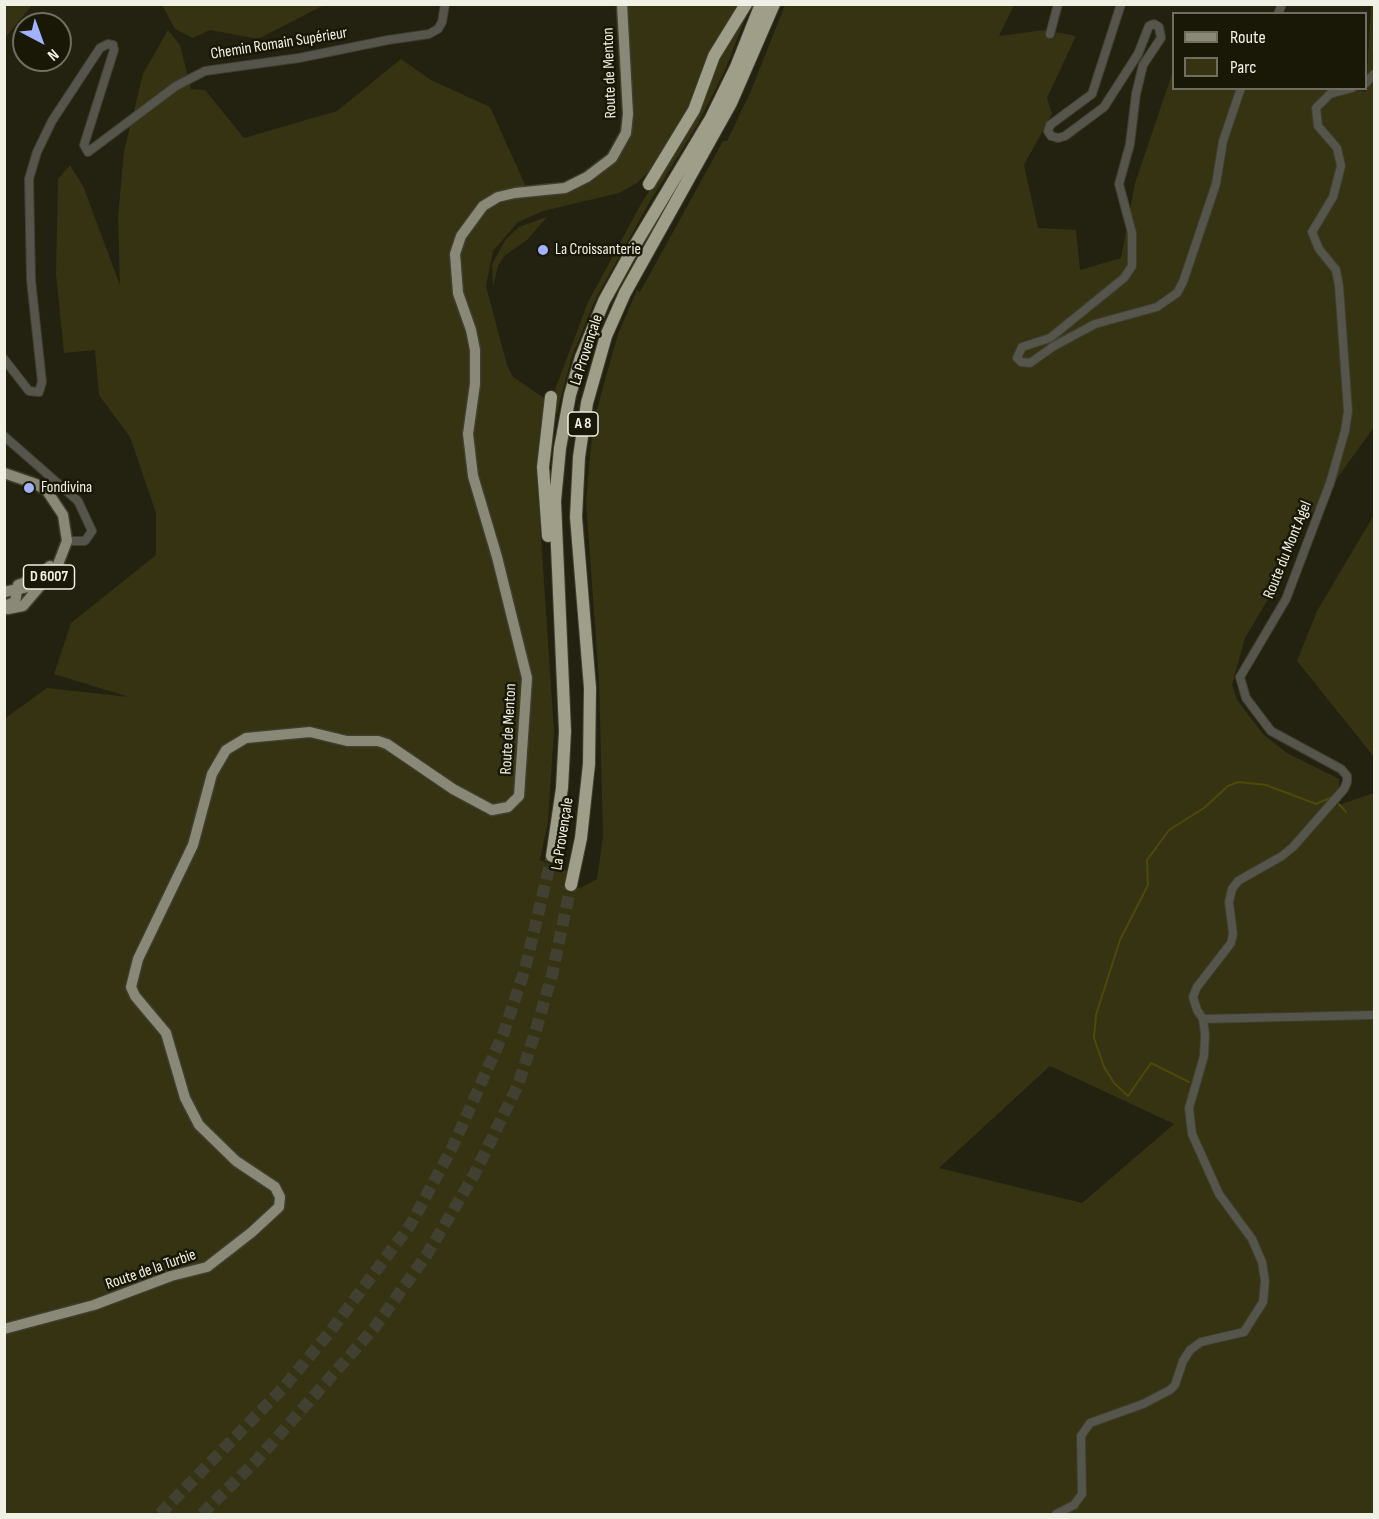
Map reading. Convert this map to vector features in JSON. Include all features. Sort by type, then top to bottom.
[{"type":"highway","points":[[649,184],[694,110],[714,56],[746,4]]},
{"type":"highway","name":"La Provençale","points":[[552,856],[562,788],[565,731],[555,531],[556,480],[566,412],[581,357],[604,301],[624,262],[711,117],[736,67],[761,4]]},
{"type":"highway","name":"La Provençale","points":[[571,885],[584,819],[590,749],[590,688],[576,517],[579,457],[587,403],[606,336],[625,293],[731,104],[774,4]]},
{"type":"highway","points":[[550,397],[543,449],[543,482],[549,552],[560,617]]},
{"type":"main road","name":"Route de Menton","points":[[280,1197],[275,1187],[229,1155],[194,1117],[181,1088],[166,1032],[132,990],[133,971],[193,844],[214,768],[226,750],[238,741],[310,732],[347,741],[378,741],[387,744],[453,789],[492,810],[508,807],[519,796],[527,678],[497,557],[473,476],[468,434],[475,384],[475,350],[471,330],[458,293],[455,254],[461,236],[472,218],[498,197],[565,188],[587,177],[612,158],[626,133],[628,114],[622,4]]},
{"type":"main road","points":[[4,473],[36,484],[47,491],[63,515],[66,538]]},
{"type":"main road","name":"D 6007","points":[[4,587],[21,588],[44,574],[55,562],[66,538]]},
{"type":"main road","name":"D 6007","points":[[4,592],[42,584],[57,567],[66,538]]},
{"type":"main road","points":[[4,607],[18,609],[42,584]]},
{"type":"main road","points":[[21,588],[27,602]]},
{"type":"main road","points":[[4,607],[15,602],[21,588]]},
{"type":"main road","name":"Route de la Turbie","points":[[4,1329],[94,1305],[171,1276],[207,1267],[273,1215],[279,1207],[280,1197]]},
{"type":"street","name":"Chemin Romain Supérieur","points":[[4,359],[29,391],[39,392],[42,382],[31,280],[29,179],[37,152],[52,121],[100,48],[108,44],[112,45],[114,51],[84,145],[87,152],[176,86],[204,71],[299,58],[429,34],[438,29],[442,22],[445,4]]},
{"type":"street","points":[[1050,34],[1058,4]]},
{"type":"street","points":[[1121,4],[1092,94],[1050,125],[1048,131],[1051,136],[1058,138],[1065,136],[1104,107],[1138,54],[1149,26],[1154,24],[1159,27],[1161,38],[1143,65],[1136,94],[1130,144],[1119,184],[1132,233],[1132,266],[1124,278],[1050,338],[1022,347],[1017,358],[1021,362],[1030,363],[1054,346],[1095,324],[1157,307],[1169,301],[1177,293],[1184,282],[1216,184],[1224,141],[1239,90]]},
{"type":"street","name":"Route du Mont Agel","points":[[1203,1019],[1193,997],[1197,987],[1231,944],[1233,934],[1229,902],[1232,889],[1238,882],[1288,852],[1344,789],[1347,776],[1341,769],[1271,731],[1246,698],[1240,677],[1286,599],[1330,483],[1345,431],[1348,411],[1339,286],[1335,270],[1319,249],[1312,232],[1333,198],[1341,166],[1337,148],[1318,126],[1316,108],[1330,94],[1345,90]]},
{"type":"street","points":[[4,436],[78,501],[92,531],[91,537],[85,541],[66,538]]},
{"type":"street","points":[[1056,1515],[1074,1505],[1082,1494],[1081,1436],[1090,1423],[1143,1404],[1170,1390],[1175,1385],[1183,1361],[1190,1350],[1201,1342],[1244,1332],[1263,1302],[1265,1281],[1262,1262],[1252,1239],[1219,1194],[1192,1134],[1190,1108],[1204,1056],[1203,1019],[1374,1015]]},
{"type":"green space","points":[[4,5],[32,5],[26,12],[12,12],[12,29],[5,38]]},
{"type":"green space","points":[[162,5],[324,5],[258,39],[210,30],[193,38],[175,29]]},
{"type":"green space","points":[[626,5],[741,5],[709,53],[692,104],[650,170],[637,183],[619,193],[543,211],[518,222],[493,251],[486,286],[507,365],[513,377],[546,399],[537,477],[554,731],[548,822],[540,860],[568,871],[565,886],[580,888],[597,879],[603,836],[599,681],[586,502],[593,423],[618,334],[637,290],[640,292],[723,141],[727,141],[750,93],[785,5],[1014,5],[999,36],[1045,30],[1076,36],[1047,98],[1052,114],[1024,165],[1038,228],[1076,230],[1080,270],[1121,258],[1135,183],[1172,74],[1172,90],[1358,90],[1366,92],[1371,5],[1374,5],[1374,427],[1305,523],[1283,574],[1245,638],[1232,685],[1237,700],[1264,735],[1287,753],[1339,779],[1339,789],[1324,810],[1374,793],[1374,1514],[5,1514],[4,719],[47,688],[129,697],[54,674],[71,623],[156,555],[156,513],[130,437],[99,395],[95,350],[64,353],[56,274],[58,179],[70,165],[83,186],[120,285],[118,217],[124,151],[143,74],[168,30],[180,45],[191,89],[205,90],[244,138],[337,111],[401,59],[431,80],[490,107],[531,198],[571,191],[599,175],[624,144]],"holes":[[[1050,1066],[1174,1124],[1082,1203],[939,1168]]]},
{"type":"green space","points":[[746,16],[726,68],[698,124],[649,203],[595,300],[572,356],[553,427],[549,428],[556,387],[588,302],[641,204],[702,104],[723,48]]},
{"type":"green space","points":[[547,217],[527,240],[504,256],[498,266],[493,287],[492,264],[506,239],[519,227]]},
{"type":"green space","points":[[1374,515],[1374,757],[1297,661],[1317,611]]},
{"type":"waterway","points":[[1189,1082],[1151,1063],[1128,1096],[1114,1083],[1104,1067],[1094,1038],[1096,1015],[1120,940],[1148,885],[1147,860],[1169,830],[1204,808],[1228,786],[1238,782],[1266,785],[1316,804],[1332,797]]},
{"type":"waterway","points":[[1336,801],[1346,812]]},
{"type":"tunnel","points":[[160,1514],[283,1388],[329,1333],[411,1224],[452,1148],[504,1032],[525,969],[552,856]]},
{"type":"tunnel","points":[[202,1514],[257,1460],[375,1327],[426,1256],[474,1175],[518,1085],[552,975],[571,885]]},
{"type":"place","name":"La Croissanterie","points":[[543,250]]},
{"type":"place","name":"Fondivina","points":[[29,488]]}]
